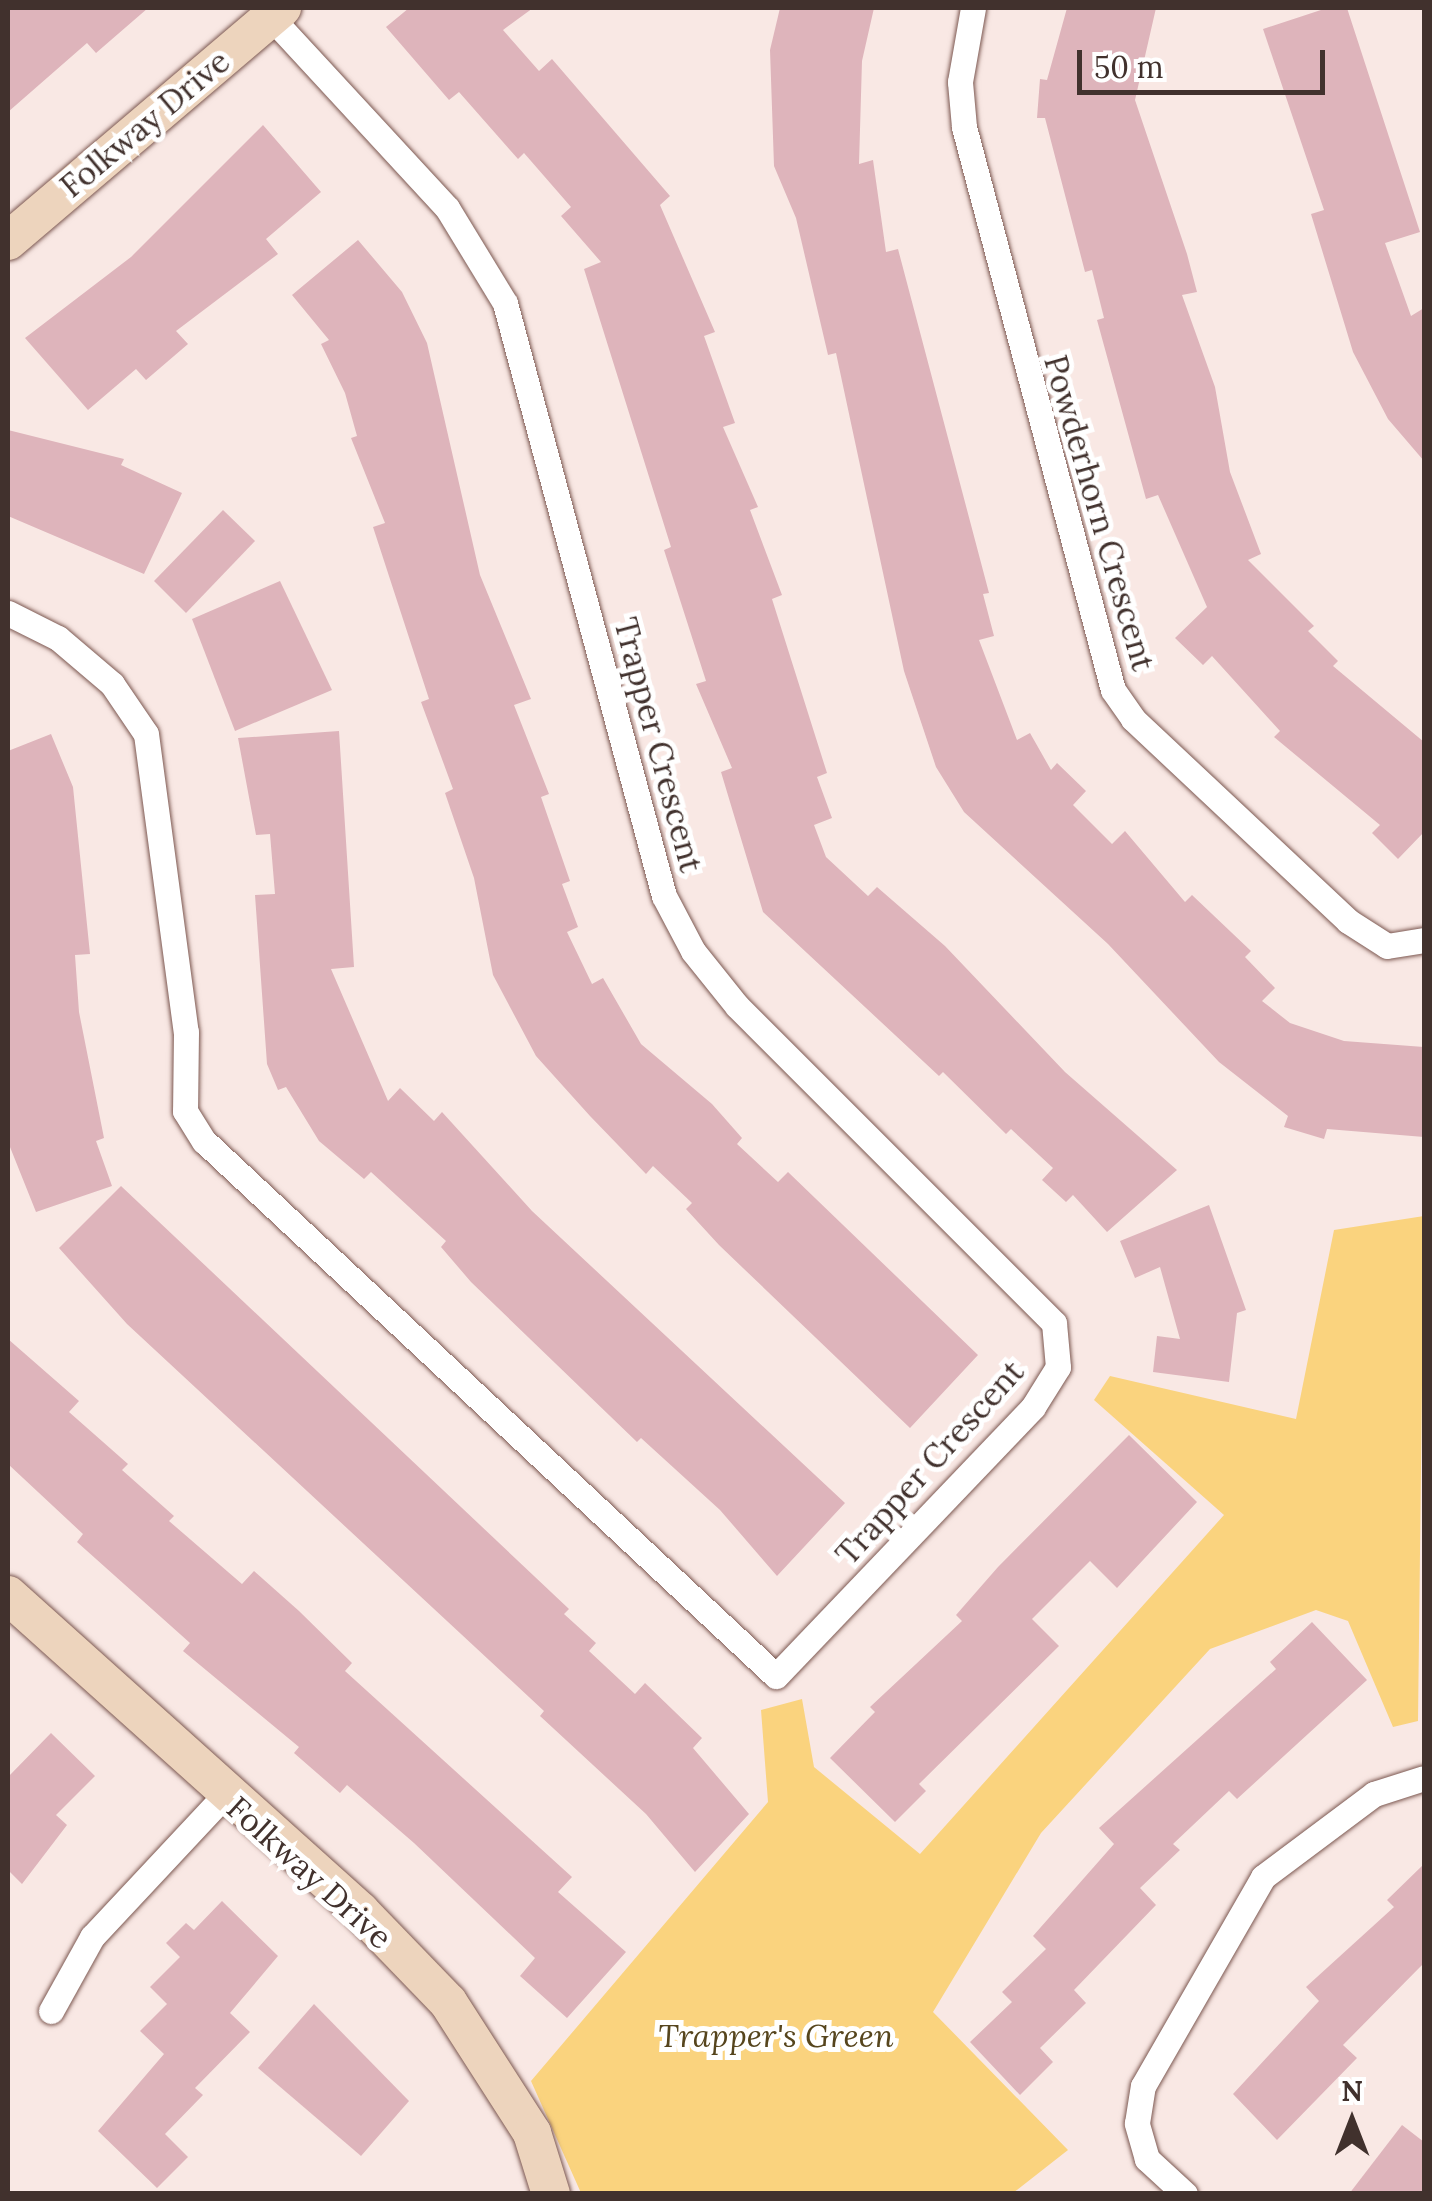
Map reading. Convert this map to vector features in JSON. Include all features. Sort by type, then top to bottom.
[{"type":"street","name":"Powderhorn Crescent","points":[[973,8],[960,82],[964,127],[1113,690],[1133,719],[1348,921],[1387,946],[1424,940]]},
{"type":"street","name":"Folkway Drive","points":[[8,241],[277,12]]},
{"type":"street","name":"Trapper Crescent","points":[[8,613],[58,638],[112,684],[146,734],[186,1032],[185,1111],[204,1141],[776,1676],[1033,1407],[1058,1367],[1054,1323],[736,1006],[693,950],[664,896],[505,303],[447,208],[277,12]]},
{"type":"street","name":"Folkway Drive","points":[[8,1595],[224,1796],[360,1912],[448,2002],[532,2133],[551,2194]]},
{"type":"street","points":[[1185,2194],[1147,2159],[1136,2123],[1142,2086],[1263,1877],[1374,1794],[1424,1778]]},
{"type":"street","points":[[52,2011],[92,1937],[224,1796]]},
{"type":"green space","name":"Trapper's Green","points":[[1424,1216],[1418,1721],[1393,1727],[1348,1621],[1316,1610],[1210,1649],[1041,1833],[933,2012],[1068,2150],[1013,2193],[581,2193],[531,2081],[768,1802],[761,1710],[802,1699],[814,1767],[920,1854],[1224,1515],[1094,1400],[1110,1376],[1296,1419],[1334,1230]]},
{"type":"building","points":[[8,8],[148,8],[96,53],[87,43],[8,112]]},
{"type":"building","points":[[409,8],[533,8],[503,30],[539,71],[552,59],[670,196],[660,205],[715,332],[704,336],[735,423],[723,427],[758,507],[750,510],[782,595],[772,599],[827,773],[817,777],[832,818],[814,825],[826,857],[868,896],[877,887],[945,946],[1065,1072],[1177,1170],[1107,1232],[1073,1195],[1066,1202],[1042,1180],[1053,1168],[1011,1129],[1006,1134],[943,1072],[939,1076],[763,912],[721,772],[732,768],[696,684],[706,681],[664,550],[671,547],[584,269],[601,262],[561,216],[571,207],[524,153],[518,159],[459,92],[449,100],[386,27]]},
{"type":"building","points":[[780,8],[874,8],[862,61],[859,164],[873,160],[886,252],[898,249],[989,593],[983,594],[994,636],[979,640],[1017,740],[1030,733],[1051,770],[1057,763],[1086,791],[1073,805],[1112,844],[1125,831],[1185,902],[1192,895],[1251,951],[1245,957],[1275,988],[1262,1001],[1290,1023],[1344,1041],[1424,1047],[1424,1137],[1327,1129],[1324,1139],[1284,1127],[1288,1116],[1219,1062],[1108,944],[964,812],[936,767],[904,671],[836,353],[828,355],[796,218],[774,166],[770,50]]},
{"type":"building","points":[[1067,8],[1156,8],[1135,100],[1197,292],[1182,295],[1215,387],[1230,472],[1261,554],[1248,560],[1314,626],[1308,631],[1338,661],[1333,666],[1424,742],[1424,832],[1398,859],[1372,833],[1380,825],[1274,737],[1280,731],[1212,656],[1203,665],[1175,638],[1207,607],[1158,495],[1146,499],[1097,320],[1104,318],[1092,270],[1085,272],[1045,118],[1037,118],[1040,79],[1047,80]]},
{"type":"building","points":[[1327,8],[1347,8],[1420,232],[1385,243],[1411,316],[1424,308],[1424,461],[1388,419],[1353,352],[1311,214],[1324,210],[1263,29]]},
{"type":"building","points":[[263,125],[321,192],[266,239],[278,254],[176,331],[188,344],[146,380],[136,369],[88,410],[25,338],[131,257]]},
{"type":"building","points":[[358,240],[402,292],[427,343],[480,575],[531,699],[514,705],[549,794],[541,797],[570,881],[562,884],[578,927],[567,932],[592,984],[603,978],[641,1044],[712,1104],[742,1138],[737,1144],[778,1182],[788,1172],[978,1355],[910,1428],[719,1245],[686,1209],[692,1203],[653,1166],[646,1174],[590,1116],[536,1056],[493,975],[474,878],[445,793],[453,789],[421,702],[429,699],[373,527],[385,523],[351,438],[357,436],[345,393],[321,344],[329,340],[292,295]]},
{"type":"building","points":[[8,430],[124,459],[121,465],[182,493],[144,574],[8,516]]},
{"type":"building","points":[[223,510],[255,541],[186,613],[154,581]]},
{"type":"building","points":[[280,581],[332,690],[235,731],[192,619]]},
{"type":"building","points":[[339,731],[354,967],[331,969],[388,1101],[400,1088],[434,1121],[442,1112],[532,1211],[845,1503],[777,1576],[720,1510],[641,1438],[637,1442],[471,1282],[441,1247],[446,1241],[371,1172],[364,1179],[319,1141],[286,1087],[278,1090],[267,1064],[255,895],[275,894],[270,834],[256,835],[238,738]]},
{"type":"building","points":[[51,734],[73,787],[90,954],[75,955],[79,1012],[104,1138],[96,1141],[112,1186],[36,1212],[8,1142],[8,751]]},
{"type":"building","points":[[121,1186],[569,1609],[564,1614],[596,1643],[589,1651],[635,1694],[645,1683],[702,1738],[693,1748],[749,1814],[695,1872],[646,1814],[540,1716],[544,1711],[127,1324],[59,1248]]},
{"type":"building","points":[[1209,1205],[1246,1310],[1237,1313],[1229,1382],[1153,1372],[1157,1336],[1180,1339],[1160,1267],[1135,1278],[1120,1241]]},
{"type":"building","points":[[8,1339],[79,1401],[69,1412],[128,1464],[122,1470],[174,1516],[169,1521],[242,1584],[254,1571],[352,1663],[345,1671],[572,1877],[558,1892],[626,1952],[567,2018],[520,1976],[535,1958],[414,1843],[347,1785],[340,1793],[294,1753],[299,1747],[183,1651],[190,1643],[77,1542],[83,1534],[8,1464]]},
{"type":"building","points":[[1129,1435],[1197,1502],[1117,1588],[1090,1561],[1032,1619],[1059,1646],[919,1784],[926,1791],[895,1822],[830,1758],[875,1712],[870,1707],[962,1621],[956,1615],[998,1567]]},
{"type":"building","points":[[1312,1622],[1367,1680],[1237,1799],[1229,1791],[1173,1844],[1180,1850],[1140,1888],[1156,1905],[1074,1990],[1086,2003],[1040,2048],[1053,2062],[1020,2095],[970,2042],[1012,2002],[1002,1992],[1046,1949],[1033,1936],[1114,1844],[1099,1828],[1276,1669],[1270,1662]]},
{"type":"building","points":[[51,1733],[95,1776],[56,1815],[67,1825],[22,1884],[8,1870],[8,1777]]},
{"type":"building","points":[[1424,1864],[1424,1963],[1343,2045],[1357,2058],[1277,2140],[1233,2094],[1319,2001],[1306,1987],[1394,1907],[1387,1900]]},
{"type":"building","points":[[222,1901],[278,1956],[230,2013],[250,2032],[195,2088],[203,2095],[165,2134],[188,2157],[157,2188],[98,2131],[164,2054],[140,2031],[167,2004],[150,1987],[180,1957],[166,1943],[186,1923],[194,1930]]},
{"type":"building","points":[[314,2004],[409,2101],[361,2156],[258,2068]]},
{"type":"building","points":[[1402,2125],[1424,2142],[1424,2194],[1349,2194]]}]
